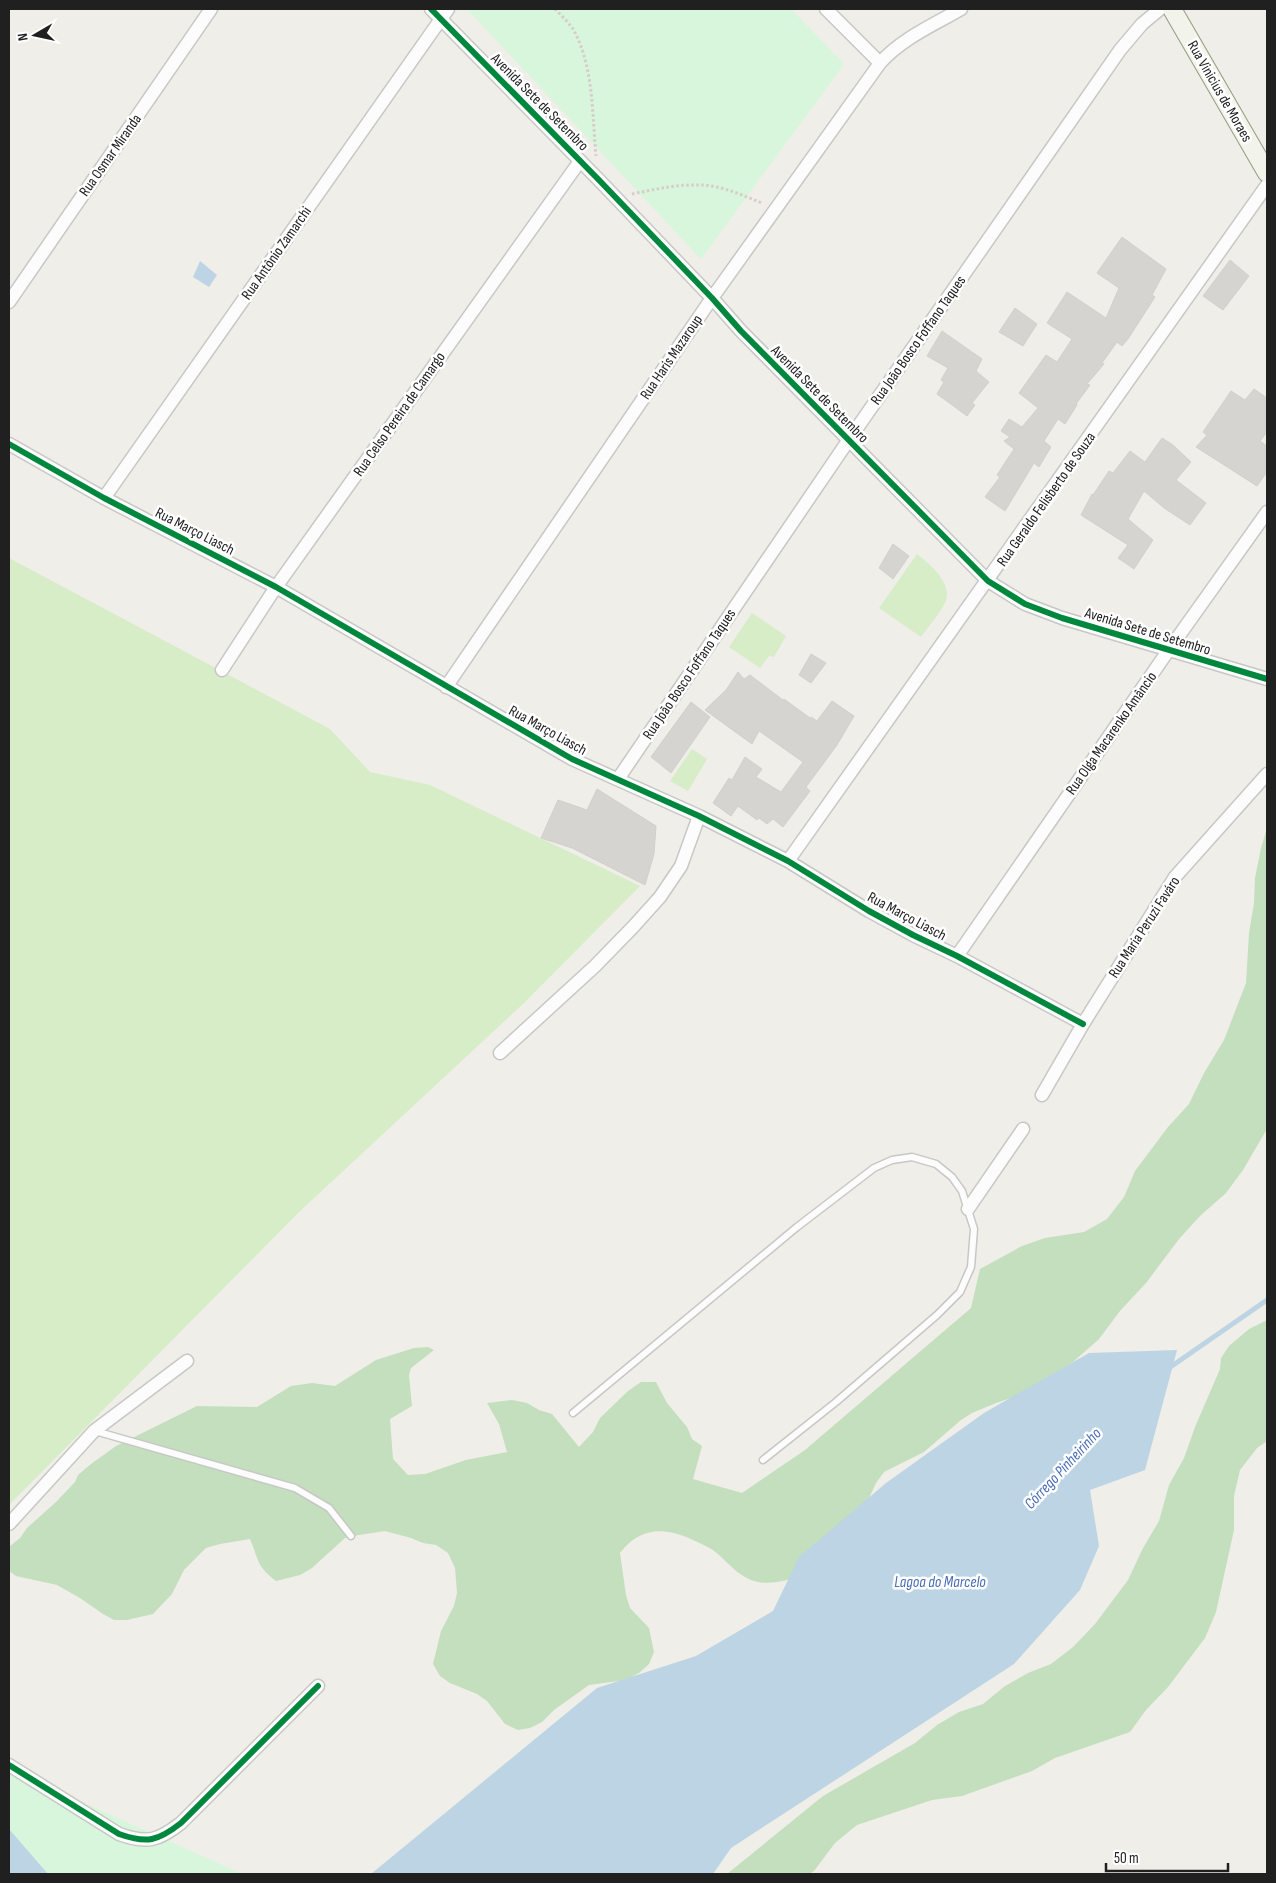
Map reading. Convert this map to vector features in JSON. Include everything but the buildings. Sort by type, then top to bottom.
[{"type":"street","name":"Rua Osmar Miranda","points":[[9,302],[211,9]]},
{"type":"street","name":"Avenida Sete de Setembro","points":[[431,9],[444,14],[741,331],[988,581],[1025,604],[1062,618],[1267,679]]},
{"type":"street","points":[[826,9],[880,64]]},
{"type":"street","name":"Rua Haris Mazaroup","points":[[446,686],[712,298],[880,64],[890,52],[903,43],[961,9]]},
{"type":"street","name":"Rua João Bosco Foffano Taques","points":[[618,779],[848,441],[1120,50],[1142,24],[1160,9]]},
{"type":"street","name":"Rua Vinicius de Moraes","points":[[1172,9],[1267,173]]},
{"type":"street","name":"Rua Antônio Zamarchi","points":[[104,498],[444,14]]},
{"type":"street","name":"Rua Celso Pereira de Camargo","points":[[222,670],[276,587],[580,161]]},
{"type":"street","name":"Rua Geraldo Felisberto de Souza","points":[[788,862],[1267,185]]},
{"type":"street","name":"Rua Março Liasch","points":[[9,444],[104,498],[276,587],[572,759],[699,816],[788,862],[869,911],[1083,1024]]},
{"type":"street","name":"Rua Olga Macarenko Amâncio","points":[[957,956],[1168,651],[1267,512]]},
{"type":"street","name":"Rua Maria Peruzi Faváro","points":[[1042,1095],[1083,1024],[1175,877],[1267,774]]},
{"type":"street","points":[[500,1053],[595,966],[660,897],[681,866],[699,816]]},
{"type":"street","points":[[968,1209],[1023,1129]]},
{"type":"street","points":[[9,1524],[94,1431],[187,1361]]},
{"type":"street","points":[[9,1765],[119,1834],[136,1840],[156,1839],[163,1837],[181,1823],[318,1686]]},
{"type":"lane","points":[[573,1413],[797,1227],[874,1168],[892,1160],[912,1157],[936,1164],[952,1177],[962,1191],[974,1229],[971,1267],[960,1292],[943,1310],[836,1402],[763,1460]]},
{"type":"lane","points":[[94,1431],[295,1488],[329,1508],[351,1536]]},
{"type":"path","points":[[555,9],[572,29],[582,51],[594,120],[598,179]]},
{"type":"path","points":[[617,199],[667,187],[704,185],[734,192],[775,208]]},
{"type":"green space","points":[[467,9],[791,9],[844,64],[701,259]]},
{"type":"green space","points":[[917,554],[940,576],[947,594],[941,610],[921,637],[879,608]]},
{"type":"green space","points":[[9,558],[330,729],[370,772],[430,785],[640,886],[524,1003],[298,1213],[9,1505]]},
{"type":"green space","points":[[752,613],[786,636],[774,657],[769,656],[760,668],[729,647]]},
{"type":"green space","points":[[692,749],[707,759],[688,791],[670,781]]},
{"type":"green space","points":[[1267,828],[1267,1129],[1243,1170],[1226,1193],[1200,1216],[1179,1239],[1146,1283],[1120,1311],[1099,1339],[1073,1362],[1020,1395],[972,1413],[961,1420],[924,1452],[884,1472],[869,1498],[800,1576],[769,1583],[751,1580],[737,1572],[718,1554],[701,1543],[674,1533],[654,1532],[645,1534],[628,1544],[620,1553],[626,1595],[630,1608],[649,1628],[654,1652],[649,1664],[639,1673],[626,1680],[589,1685],[554,1710],[542,1722],[530,1728],[518,1730],[505,1724],[487,1701],[477,1694],[450,1683],[440,1676],[433,1664],[441,1631],[454,1606],[457,1593],[455,1568],[448,1553],[436,1545],[423,1543],[385,1531],[345,1538],[312,1568],[300,1575],[276,1581],[261,1567],[250,1539],[206,1548],[184,1570],[172,1594],[153,1614],[127,1620],[114,1620],[57,1585],[16,1576],[9,1571],[9,1547],[56,1502],[75,1482],[78,1475],[116,1446],[197,1406],[257,1407],[291,1386],[312,1383],[335,1386],[376,1360],[414,1348],[428,1347],[434,1350],[411,1368],[409,1375],[412,1406],[390,1419],[393,1459],[408,1475],[425,1474],[466,1460],[507,1452],[499,1424],[487,1403],[512,1400],[527,1403],[539,1410],[552,1414],[579,1447],[593,1432],[600,1418],[628,1391],[641,1382],[656,1382],[667,1403],[687,1427],[692,1439],[702,1446],[693,1479],[742,1493],[805,1450],[971,1308],[980,1269],[1022,1246],[1045,1238],[1084,1232],[1107,1219],[1124,1197],[1135,1171],[1168,1127],[1189,1104],[1204,1073],[1224,1040],[1246,983],[1255,878]]},
{"type":"green space","points":[[1267,1320],[1267,1441],[1257,1448],[1240,1470],[1234,1496],[1234,1530],[1216,1612],[1205,1638],[1168,1687],[1146,1710],[1130,1732],[1055,1758],[1032,1771],[962,1796],[932,1800],[857,1825],[835,1843],[814,1871],[809,1874],[727,1874],[823,1796],[915,1743],[937,1725],[959,1712],[983,1704],[1005,1686],[1028,1673],[1051,1664],[1073,1647],[1095,1624],[1128,1580],[1143,1548],[1159,1521],[1169,1485],[1184,1458],[1220,1369],[1221,1358],[1229,1346],[1249,1329]]},
{"type":"green space","points":[[9,1769],[242,1874],[9,1874]]},
{"type":"water","points":[[200,261],[217,275],[209,287],[193,277]]},
{"type":"water","name":"Lagoa do Marcelo","points":[[1177,1350],[1145,1470],[1090,1490],[1099,1546],[1080,1590],[1014,1664],[731,1848],[713,1874],[371,1874],[597,1688],[696,1656],[773,1611],[799,1557],[886,1483],[984,1413],[1089,1353]]},
{"type":"water","points":[[9,1829],[48,1874],[9,1874]]},
{"type":"waterway","name":"Córrego Pinheirinho","points":[[1169,1368],[1267,1300]]},
{"type":"cycle path","points":[[431,9],[598,179],[741,331],[988,581],[1025,604],[1062,618],[1267,679]]},
{"type":"cycle path","points":[[9,444],[104,498],[276,587],[572,759],[699,816],[788,861],[869,911],[1083,1024]]},
{"type":"cycle path","points":[[9,1765],[119,1834],[137,1839],[152,1839],[166,1834],[181,1823],[318,1686]]}]
